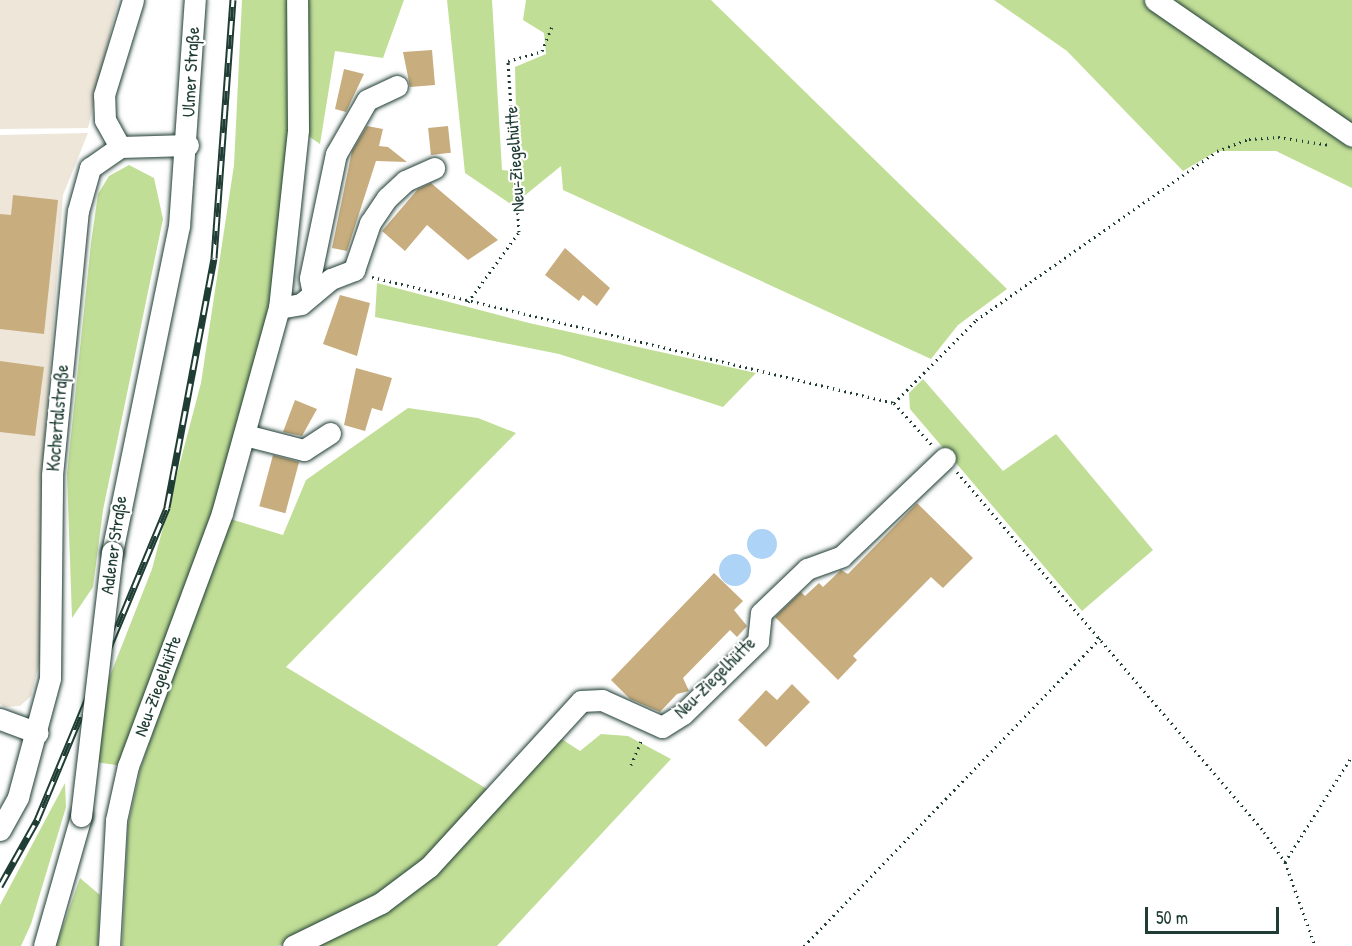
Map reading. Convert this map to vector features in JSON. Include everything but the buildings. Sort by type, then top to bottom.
[{"type":"street","points":[[133,0],[104,95],[105,120],[120,147],[188,145]]},
{"type":"street","name":"Ulmer Straße","points":[[188,145],[195,0]]},
{"type":"street","name":"Neu-Ziegelhütte","points":[[109,946],[116,820],[128,766],[222,513],[279,308],[298,129],[297,0]]},
{"type":"street","points":[[1155,0],[1343,141]]},
{"type":"street","points":[[313,294],[310,278],[336,154],[367,100],[397,86]]},
{"type":"street","name":"Aalener Straße","points":[[44,946],[81,816],[112,552],[179,226],[188,145]]},
{"type":"street","name":"Kochertalstraße","points":[[0,830],[18,797],[38,733],[50,678],[52,475],[78,211],[90,168],[120,147]]},
{"type":"street","points":[[279,308],[301,304],[313,294],[354,270],[370,223],[387,198],[405,181],[434,168]]},
{"type":"street","points":[[244,435],[304,450],[330,433]]},
{"type":"street","name":"Neu-Ziegelhütte","points":[[649,725],[662,727],[683,714],[758,641],[761,614],[807,569],[842,556],[945,458]]},
{"type":"street","points":[[293,946],[381,903],[421,873],[581,701],[602,700],[649,725]]},
{"type":"street","points":[[0,719],[38,733]]},
{"type":"path","name":"Neu-Ziegelhütte","points":[[468,302],[519,232],[507,61],[542,51],[552,26]]},
{"type":"path","points":[[894,403],[976,320],[1217,151],[1249,139],[1278,137],[1343,141]]},
{"type":"path","points":[[804,946],[1100,638]]},
{"type":"path","points":[[631,765],[649,725]]},
{"type":"path","points":[[1285,862],[1352,756]]},
{"type":"shaded area","points":[[0,0],[118,0],[88,128],[0,129]]},
{"type":"shaded area","points":[[88,133],[63,195],[43,465],[48,628],[31,696],[20,706],[5,707],[0,704],[0,135]]},
{"type":"green space","points":[[242,0],[291,0],[291,130],[272,308],[215,511],[122,766],[96,762],[104,691],[152,569],[201,383],[234,165]]},
{"type":"green space","points":[[294,0],[404,0],[383,58],[335,51],[320,144],[298,129]]},
{"type":"green space","points":[[447,0],[492,0],[502,170],[512,171],[515,207],[465,173]]},
{"type":"green space","points":[[526,0],[711,0],[1007,289],[958,325],[931,359],[563,190],[561,166],[518,201],[515,67],[546,54],[544,33],[523,20]]},
{"type":"green space","points":[[994,0],[1143,0],[1352,136],[1352,188],[1276,151],[1217,151],[1183,171],[1067,51]]},
{"type":"green space","points":[[1173,0],[1352,0],[1352,125]]},
{"type":"green space","points":[[129,165],[154,178],[163,219],[103,510],[93,587],[72,618],[67,474],[91,243],[98,194],[109,176]]},
{"type":"green space","points":[[377,283],[529,323],[756,373],[723,407],[559,354],[375,317]]},
{"type":"green space","points":[[923,379],[1003,471],[1056,434],[1153,550],[1082,611],[910,409],[909,393]]},
{"type":"green space","points":[[408,408],[478,418],[516,433],[286,667],[487,789],[421,867],[343,917],[278,946],[122,946],[128,825],[140,770],[227,518],[283,535],[306,480]]},
{"type":"green space","points":[[554,734],[580,751],[601,734],[628,736],[671,759],[497,946],[308,946],[352,926]]},
{"type":"green space","points":[[65,783],[66,807],[31,924],[21,946],[0,946],[0,905]]},
{"type":"green space","points":[[80,878],[100,895],[98,946],[56,946]]},
{"type":"water","points":[[762,529],[773,533],[777,544],[773,555],[762,559],[751,555],[747,544],[751,533]]},
{"type":"water","points":[[735,554],[746,559],[751,570],[746,581],[735,586],[724,581],[719,570],[724,559]]},
{"type":"railway","points":[[0,886],[37,820],[167,507],[214,258],[233,0]]}]
